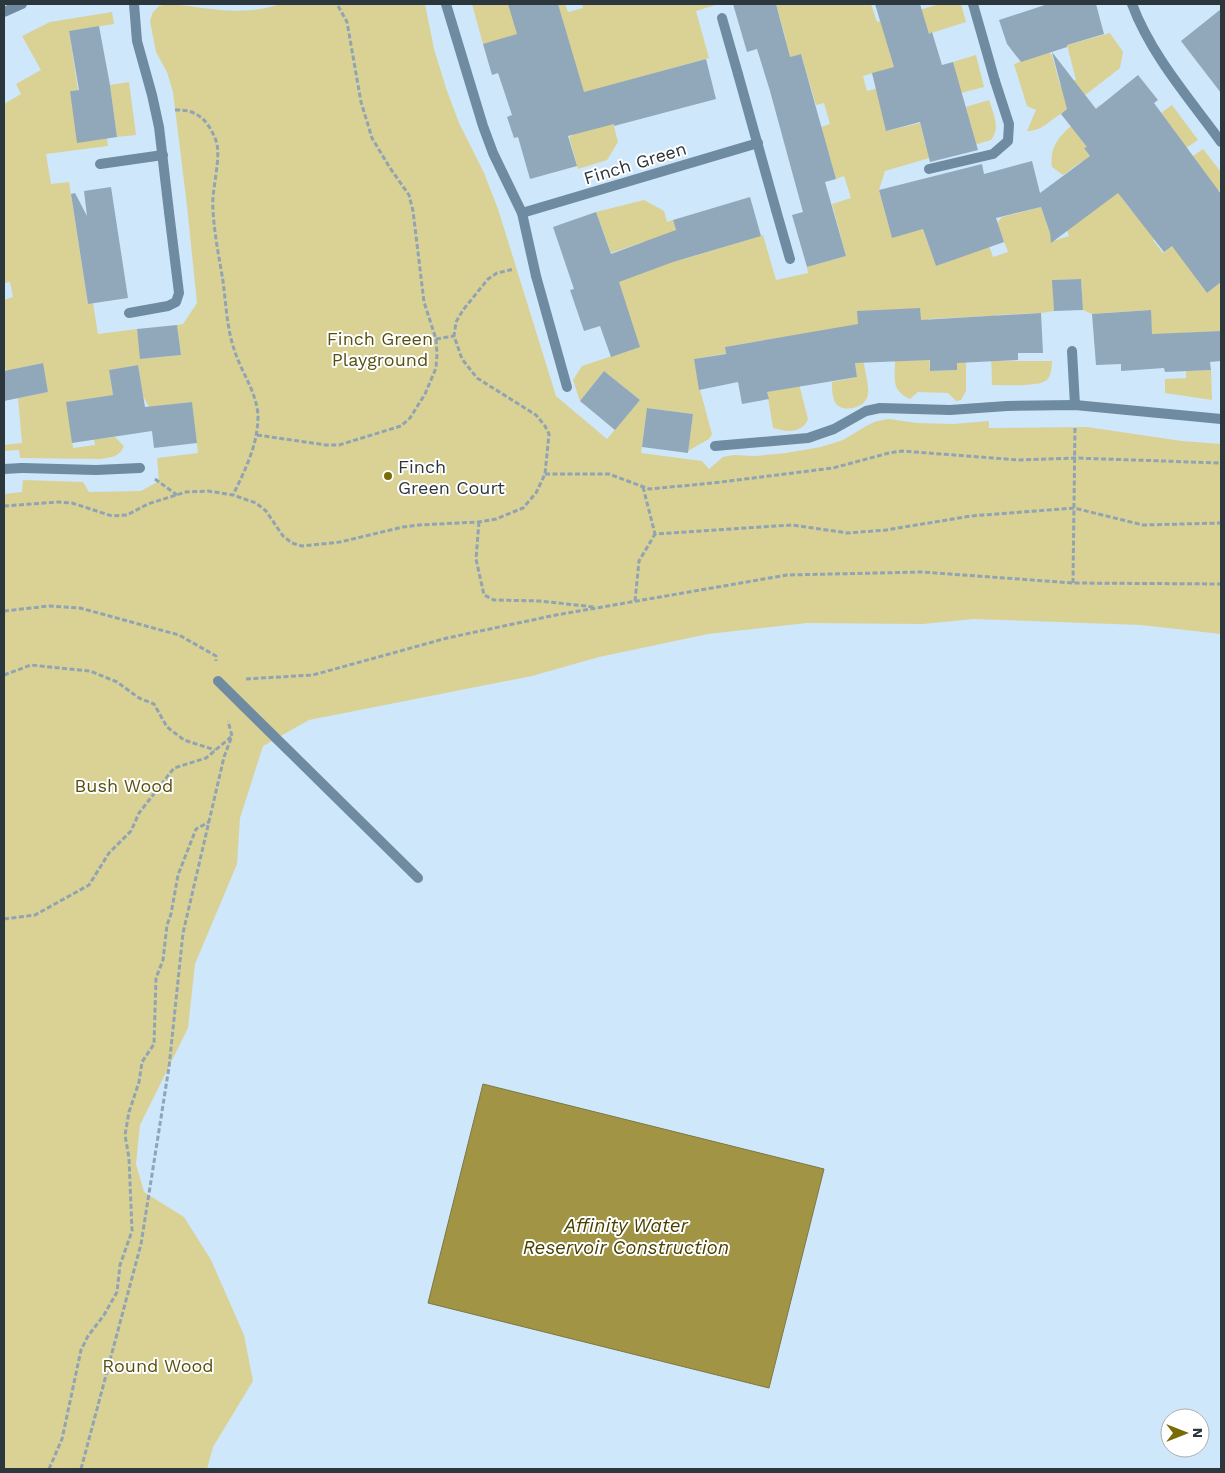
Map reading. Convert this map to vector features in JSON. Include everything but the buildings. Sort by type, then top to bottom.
[{"type":"street","points":[[4,12],[22,4]]},
{"type":"street","points":[[129,312],[168,306],[176,302],[180,293],[163,155],[156,112],[137,41],[134,4]]},
{"type":"street","points":[[446,4],[490,144],[522,213],[536,276],[567,387]]},
{"type":"street","points":[[929,169],[993,154],[1008,140],[1009,124],[973,4]]},
{"type":"street","points":[[1134,4],[1148,38],[1178,84],[1221,142]]},
{"type":"street","points":[[722,18],[790,259]]},
{"type":"street","name":"Finch Green","points":[[522,213],[758,143]]},
{"type":"street","points":[[100,164],[163,155]]},
{"type":"street","points":[[1072,351],[1075,405]]},
{"type":"street","points":[[716,446],[808,438],[834,429],[866,411],[880,408],[950,410],[1007,406],[1075,405],[1221,419]]},
{"type":"street","points":[[4,469],[140,468]]},
{"type":"street","points":[[218,681],[418,878]]},
{"type":"path","points":[[257,435],[326,446],[401,426],[410,418],[425,394],[436,368],[436,339],[424,302],[411,203],[408,195],[372,138],[361,102],[347,22],[337,4]]},
{"type":"path","points":[[156,112],[184,110],[194,112],[202,118],[216,139],[217,157],[213,209],[229,326],[235,352],[254,398],[258,415],[257,435],[251,458],[233,495]]},
{"type":"path","points":[[4,506],[58,502],[72,503],[112,516],[126,515],[148,504],[186,492],[208,491],[233,495],[256,503],[266,511],[283,536],[292,543],[302,546],[340,542],[419,524],[496,520],[522,508],[536,493],[545,474],[548,434],[546,426],[536,415],[477,378],[462,358],[454,336],[456,322],[463,310],[488,279],[497,273],[533,264]]},
{"type":"path","points":[[436,339],[454,336]]},
{"type":"path","points":[[1073,583],[1075,405]]},
{"type":"path","points":[[545,474],[609,474],[649,489],[832,468],[888,453],[902,452],[1019,460],[1075,458],[1221,463]]},
{"type":"path","points":[[140,468],[177,495]]},
{"type":"path","points":[[634,601],[639,561],[655,534],[643,487]]},
{"type":"path","points":[[655,534],[792,525],[848,533],[886,530],[971,516],[1074,508],[1143,524],[1221,523]]},
{"type":"path","points":[[479,522],[476,558],[484,595],[494,600],[540,601],[599,607]]},
{"type":"path","points":[[4,611],[49,606],[80,608],[180,635],[216,656],[218,681],[313,675],[447,638],[599,607],[787,575],[922,572],[1073,583],[1221,584]]},
{"type":"path","points":[[4,675],[31,665],[90,671],[117,682],[139,698],[154,704],[167,727],[184,740],[216,750]]},
{"type":"path","points":[[81,1469],[141,1244],[169,1067],[183,933],[224,757],[232,736],[227,718]]},
{"type":"path","points":[[4,919],[35,914],[89,885],[109,853],[131,831],[139,813],[174,768],[206,758],[232,736]]},
{"type":"path","points":[[49,1469],[62,1439],[81,1350],[117,1292],[120,1265],[132,1231],[129,1158],[125,1135],[129,1112],[139,1082],[142,1062],[154,1044],[156,978],[163,960],[167,925],[178,876],[196,830],[210,821]]},
{"type":"green space","points":[[170,4],[239,11],[281,4],[425,4],[434,49],[446,88],[459,123],[484,173],[498,209],[556,396],[607,439],[640,400],[604,371],[580,401],[573,380],[582,366],[639,347],[631,320],[612,284],[653,269],[643,242],[611,253],[596,212],[644,200],[664,211],[667,222],[673,220],[684,259],[763,235],[776,280],[808,273],[807,267],[846,256],[832,204],[851,198],[844,176],[836,179],[821,127],[830,124],[824,103],[816,105],[801,54],[773,62],[786,40],[776,4],[871,4],[877,22],[940,4],[961,4],[966,22],[928,34],[894,67],[863,76],[867,91],[897,83],[886,131],[920,123],[927,150],[974,137],[966,107],[989,100],[996,125],[991,140],[885,171],[879,190],[892,237],[923,229],[936,266],[952,260],[942,232],[978,216],[993,257],[1008,252],[997,223],[1002,217],[1041,207],[1053,241],[1069,236],[1059,207],[1108,199],[1081,162],[1063,175],[1052,167],[1054,146],[1066,130],[1100,105],[1118,128],[1121,197],[1131,210],[1155,191],[1177,221],[1153,240],[1163,253],[1190,232],[1221,261],[1197,280],[1207,293],[1221,282],[1221,331],[1163,334],[1153,347],[1150,310],[1092,314],[1083,310],[1081,279],[1053,280],[1054,311],[996,315],[997,361],[1052,361],[1047,380],[1029,385],[992,385],[990,316],[928,319],[930,371],[957,370],[956,355],[966,355],[966,391],[961,400],[956,401],[948,393],[918,392],[910,399],[900,392],[895,384],[895,361],[922,360],[862,355],[868,385],[867,399],[856,407],[846,408],[835,403],[832,382],[857,377],[849,326],[798,380],[808,419],[802,427],[793,431],[773,428],[767,392],[792,387],[783,337],[725,347],[726,353],[694,359],[712,434],[709,439],[688,451],[693,414],[648,408],[641,453],[702,461],[709,469],[723,457],[786,453],[821,447],[843,440],[877,421],[889,419],[917,423],[953,424],[989,421],[989,428],[1087,427],[1182,441],[1221,444],[1221,634],[1141,625],[973,619],[923,624],[807,623],[708,634],[599,657],[532,676],[309,720],[263,746],[240,818],[237,864],[195,964],[188,1028],[140,1125],[136,1164],[144,1192],[184,1217],[211,1260],[244,1335],[253,1381],[213,1447],[207,1469],[4,1469],[4,494],[22,492],[23,480],[83,482],[89,492],[141,491],[159,481],[157,458],[198,453],[192,402],[149,407],[143,396],[138,365],[109,370],[113,395],[67,402],[73,448],[95,445],[94,439],[115,437],[124,446],[117,454],[101,459],[20,458],[19,450],[4,451],[4,445],[22,443],[18,398],[48,392],[42,363],[6,371],[4,361],[4,300],[13,297],[10,282],[4,283],[4,104],[21,94],[16,84],[41,70],[22,36],[50,22],[112,12],[114,24],[69,31],[78,90],[70,91],[107,138],[108,146],[46,154],[51,184],[69,182],[88,304],[93,303],[98,334],[137,329],[141,359],[181,355],[177,325],[183,324],[197,303],[173,92],[167,72],[156,52],[150,21],[153,12],[159,6]]},
{"type":"green space","points":[[472,4],[509,4],[517,27],[531,23],[526,4],[565,4],[568,12],[583,8],[582,4],[719,4],[696,11],[709,58],[604,87],[618,142],[607,160],[578,169],[569,137],[573,135],[483,44]]},
{"type":"green space","points":[[1110,33],[1123,52],[1120,68],[1045,125],[1033,131],[1027,131],[1036,110],[1027,106],[1014,64],[1049,52],[1052,55],[1060,85],[1076,80],[1067,45]]},
{"type":"green space","points":[[976,55],[984,87],[961,93],[953,62]]},
{"type":"green space","points":[[129,82],[136,135],[117,137],[110,85]]},
{"type":"green space","points":[[1172,105],[1198,140],[1183,150],[1174,131],[1161,113]]},
{"type":"green space","points":[[1203,149],[1221,172],[1221,189],[1215,193],[1203,177],[1206,174],[1193,156]]},
{"type":"green space","points":[[1211,370],[1212,400],[1165,393],[1165,379],[1186,378],[1186,371]]},
{"type":"water","name":"Affinity Water Reservoir Construction","points":[[483,1084],[824,1169],[769,1388],[428,1303]]},
{"type":"place","name":"Finch Green Court","points":[[388,476]]},
{"type":"park label","name":"Finch Green Playground","points":[[380,348]]},
{"type":"park label","name":"Bush Wood","points":[[124,785]]},
{"type":"park label","name":"Round Wood","points":[[158,1365]]}]
